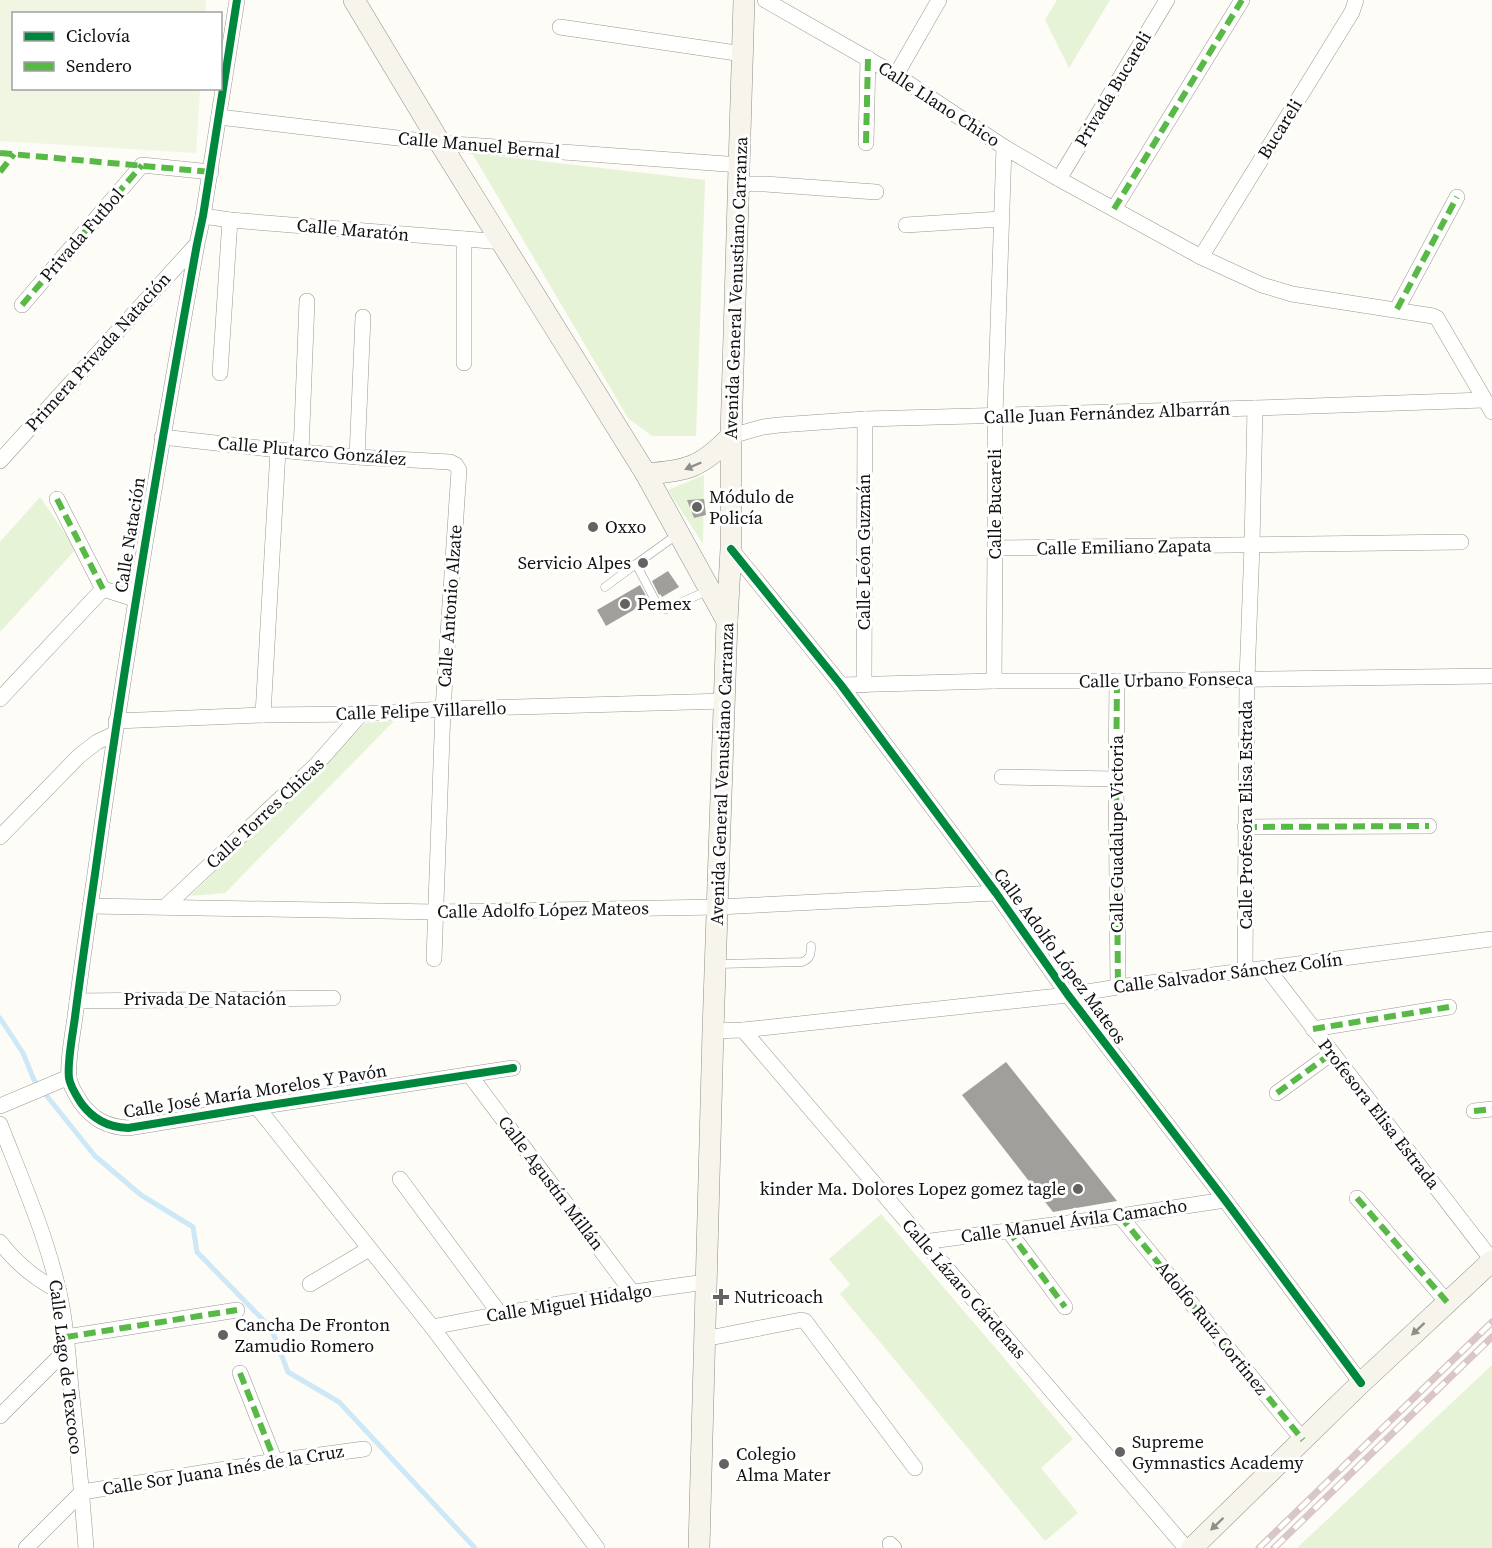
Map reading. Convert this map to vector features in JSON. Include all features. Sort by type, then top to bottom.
[{"type":"main road","points":[[354,0],[646,474],[727,621]]},
{"type":"main road","name":"Avenida General Venustiano Carranza","points":[[699,1548],[713,1030],[731,549],[731,436],[744,0]]},
{"type":"main road","points":[[646,474],[688,469],[704,461],[731,436]]},
{"type":"main road","points":[[1192,1548],[1361,1383],[1492,1261]]},
{"type":"street","name":"Calle Natación","points":[[69,1077],[70,1051],[115,727],[162,437],[211,172],[237,0]]},
{"type":"street","name":"Calle Llano Chico","points":[[765,0],[896,75],[1004,147],[1059,179],[1201,257],[1249,280],[1292,294],[1397,309],[1437,318]]},
{"type":"street","points":[[896,75],[939,0]]},
{"type":"street","name":"Privada Bucareli","points":[[1059,179],[1167,0]]},
{"type":"street","points":[[1114,209],[1242,0]]},
{"type":"street","name":"Bucareli","points":[[1201,257],[1352,12],[1356,0]]},
{"type":"street","points":[[560,27],[743,54]]},
{"type":"street","points":[[866,143],[868,58]]},
{"type":"street","name":"Calle Manuel Bernal","points":[[219,117],[440,143],[740,174],[765,184],[876,192]]},
{"type":"street","name":"Calle Bucareli","points":[[994,681],[994,416],[1004,147]]},
{"type":"street","name":"Privada Futbol","points":[[22,305],[142,165],[211,172]]},
{"type":"street","points":[[1397,309],[1457,197]]},
{"type":"street","name":"Calle Maratón","points":[[203,216],[502,242]]},
{"type":"street","points":[[906,225],[1001,219]]},
{"type":"street","points":[[220,373],[230,220]]},
{"type":"street","points":[[464,239],[464,363]]},
{"type":"street","name":"Primera Privada Natación","points":[[0,461],[197,244]]},
{"type":"street","points":[[301,452],[307,301]]},
{"type":"street","points":[[357,457],[363,317]]},
{"type":"street","name":"Calle Juan Fernández Albarrán","points":[[731,436],[763,427],[865,419],[1255,408],[1488,406],[1437,318]]},
{"type":"street","name":"Calle Profesora Elisa Estrada","points":[[1245,970],[1247,679],[1255,408]]},
{"type":"street","name":"Calle León Guzmán","points":[[864,685],[865,419]]},
{"type":"street","name":"Calle Plutarco González","points":[[162,437],[357,457],[450,462],[459,470]]},
{"type":"street","points":[[263,715],[278,450]]},
{"type":"street","name":"Calle Antonio Alzate","points":[[434,958],[443,709],[459,470]]},
{"type":"street","points":[[57,499],[103,589],[135,599]]},
{"type":"street","name":"Calle Emiliano Zapata","points":[[995,548],[1461,542]]},
{"type":"street","name":"Calle Adolfo López Mateos","points":[[731,549],[841,685],[996,893],[1068,995],[1361,1383]]},
{"type":"street","points":[[0,699],[103,589]]},
{"type":"street","name":"Calle Urbano Fonseca","points":[[841,685],[994,681],[1492,676]]},
{"type":"street","name":"Calle Guadalupe Victoria","points":[[1117,681],[1118,987]]},
{"type":"street","name":"Calle Felipe Villarello","points":[[115,727],[263,715],[361,714],[443,709],[725,701]]},
{"type":"street","name":"Calle Torres Chicas","points":[[165,907],[328,754],[361,714]]},
{"type":"street","points":[[0,837],[79,756],[115,727]]},
{"type":"street","points":[[1002,777],[1116,779]]},
{"type":"street","points":[[1245,827],[1430,826]]},
{"type":"street","name":"Calle Adolfo López Mateos","points":[[90,906],[436,912],[718,907],[996,893]]},
{"type":"street","name":"Calle Salvador Sánchez Colín","points":[[713,1030],[742,1030],[1068,995],[1492,939]]},
{"type":"street","name":"Profesora Elisa Estrada","points":[[1267,968],[1492,1261]]},
{"type":"street","name":"Privada De Natación","points":[[77,1001],[333,998]]},
{"type":"street","points":[[1313,1029],[1449,1007]]},
{"type":"street","name":"Calle Lázaro Cárdenas","points":[[742,1030],[1186,1548]]},
{"type":"street","points":[[1277,1093],[1332,1053]]},
{"type":"street","name":"Calle José María Morelos Y Pavón","points":[[69,1077],[77,1097],[88,1112],[116,1128],[128,1128],[513,1068]]},
{"type":"street","name":"Calle Agustín Millán","points":[[470,1074],[632,1292]]},
{"type":"street","points":[[0,1106],[69,1077]]},
{"type":"street","name":"Calle José María Morelos Y Pavón","points":[[257,1107],[432,1327],[597,1548]]},
{"type":"street","points":[[1474,1111],[1492,1109]]},
{"type":"street","name":"Calle Lago de Texcoco","points":[[0,1124],[37,1217],[59,1291],[82,1492],[86,1548]]},
{"type":"street","points":[[400,1179],[500,1314]]},
{"type":"street","points":[[1357,1198],[1447,1302]]},
{"type":"street","name":"Calle Manuel Ávila Camacho","points":[[923,1242],[1225,1200]]},
{"type":"street","name":"Adolfo Ruiz Cortinez","points":[[1120,1216],[1303,1440]]},
{"type":"street","points":[[1008,1230],[1065,1307]]},
{"type":"street","points":[[2,1247],[32,1276],[59,1291]]},
{"type":"street","points":[[310,1284],[369,1249]]},
{"type":"street","name":"Calle Miguel Hidalgo","points":[[432,1327],[632,1292],[706,1282]]},
{"type":"street","points":[[0,1416],[66,1343],[237,1310]]},
{"type":"street","points":[[704,1339],[805,1321],[915,1468]]},
{"type":"street","points":[[240,1373],[275,1461]]},
{"type":"street","name":"Calle Sor Juana Inés de la Cruz","points":[[82,1492],[364,1449]]},
{"type":"street","points":[[26,1548],[82,1492]]},
{"type":"lane","points":[[605,587],[679,533]]},
{"type":"lane","points":[[636,564],[657,604],[663,608],[666,609],[710,590]]},
{"type":"lane","points":[[716,964],[802,962],[807,960],[811,954],[811,946]]},
{"type":"green space","points":[[0,0],[206,0],[205,12],[12,12],[12,90],[200,90],[196,153],[0,141]]},
{"type":"green space","points":[[1057,0],[1110,0],[1069,68],[1045,20]]},
{"type":"green space","points":[[472,153],[705,180],[696,436],[652,436],[628,418]]},
{"type":"green space","points":[[704,475],[703,544],[668,490]]},
{"type":"green space","points":[[40,497],[76,549],[0,632],[0,542]]},
{"type":"green space","points":[[394,721],[225,893],[190,896],[365,723]]},
{"type":"green space","points":[[881,1214],[1073,1439],[1041,1468],[1078,1513],[1045,1541],[840,1294],[850,1284],[829,1259]]},
{"type":"green space","points":[[1492,1365],[1492,1548],[1297,1548]]},
{"type":"building","name":"Módulo de Policía","points":[[704,499],[706,515],[694,518],[687,500]]},
{"type":"building","name":"Pemex","points":[[668,571],[679,587],[662,597],[652,581]]},
{"type":"building","name":"Pemex","points":[[640,585],[649,601],[606,626],[597,610]]},
{"type":"building","points":[[1006,1062],[1117,1201],[1053,1212],[962,1095]]},
{"type":"waterway","points":[[0,1018],[23,1053],[34,1080],[95,1156],[141,1195],[193,1227],[197,1252],[271,1328],[288,1372],[339,1402],[475,1548]]},
{"type":"railway","points":[[1259,1548],[1492,1322]]},
{"type":"railway","points":[[1274,1548],[1492,1337]]},
{"type":"marked path","points":[[1114,209],[1242,0]]},
{"type":"marked path","points":[[866,143],[868,58]]},
{"type":"marked path","points":[[0,153],[211,172]]},
{"type":"marked path","points":[[0,172],[14,154]]},
{"type":"marked path","points":[[22,305],[142,165]]},
{"type":"marked path","points":[[1397,309],[1457,197]]},
{"type":"marked path","points":[[57,499],[103,589]]},
{"type":"marked path","points":[[1117,681],[1118,987]]},
{"type":"marked path","points":[[1245,827],[1429,826]]},
{"type":"marked path","points":[[1313,1029],[1449,1007]]},
{"type":"marked path","points":[[1277,1093],[1332,1053]]},
{"type":"marked path","points":[[1474,1111],[1492,1109]]},
{"type":"marked path","points":[[1357,1198],[1447,1302]]},
{"type":"marked path","points":[[1120,1216],[1303,1440]]},
{"type":"marked path","points":[[1008,1230],[1065,1307]]},
{"type":"marked path","points":[[66,1337],[237,1310]]},
{"type":"marked path","points":[[240,1373],[275,1461]]},
{"type":"cycle path","points":[[237,0],[203,216],[169,401],[130,637],[70,1048],[70,1081],[81,1103],[90,1114],[107,1124],[128,1128],[513,1068]]},
{"type":"cycle path","points":[[731,549],[841,685],[996,893],[1068,995],[1361,1383]]},
{"type":"place","name":"Módulo de Policía","points":[[697,507]]},
{"type":"place","name":"Oxxo","points":[[593,527]]},
{"type":"place","name":"Servicio Alpes","points":[[643,563]]},
{"type":"place","name":"Pemex","points":[[625,604]]},
{"type":"place","name":"kinder Ma. Dolores Lopez gomez tagle","points":[[1078,1189]]},
{"type":"place","name":"Nutricoach","points":[[721,1297]]},
{"type":"place","name":"Cancha De Fronton Zamudio Romero","points":[[223,1335]]},
{"type":"place","name":"Supreme Gymnastics Academy","points":[[1120,1452]]},
{"type":"place","name":"Colegio Alma Mater","points":[[724,1464]]}]
